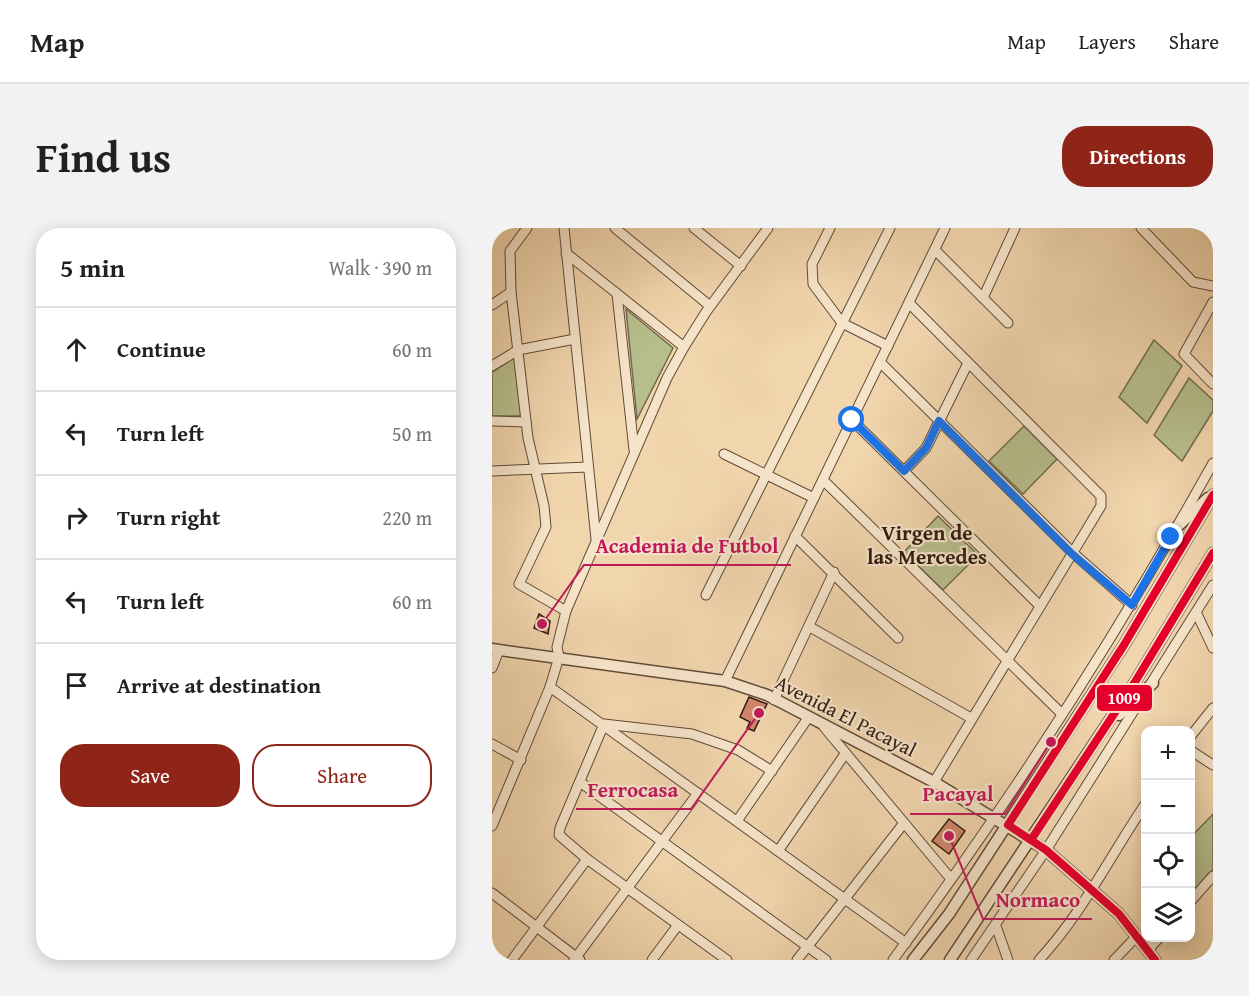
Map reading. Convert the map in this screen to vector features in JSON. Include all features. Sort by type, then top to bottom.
[{"type":"street","points":[[492,231],[496,228]]},
{"type":"street","points":[[527,228],[510,250],[511,292],[526,422],[544,506],[546,527],[519,584],[566,611]]},
{"type":"street","points":[[564,228],[596,540]]},
{"type":"street","points":[[615,228],[710,306]]},
{"type":"street","points":[[694,228],[741,266]]},
{"type":"street","points":[[493,820],[521,760],[550,687],[560,657],[557,647],[566,611],[684,346],[710,306],[768,228]]},
{"type":"street","points":[[830,228],[812,264],[813,284],[842,323],[888,346]]},
{"type":"street","points":[[706,595],[890,228]]},
{"type":"street","points":[[725,681],[945,228]]},
{"type":"street","points":[[983,298],[1015,228]]},
{"type":"street","points":[[1141,228],[1193,282],[1213,286]]},
{"type":"street","points":[[935,250],[1008,323]]},
{"type":"street","points":[[566,253],[684,346]]},
{"type":"street","points":[[492,305],[511,292]]},
{"type":"street","points":[[617,294],[635,452]]},
{"type":"street","points":[[1213,302],[1209,319],[1184,354],[1213,384]]},
{"type":"street","points":[[909,303],[1101,496],[1101,506],[934,782]]},
{"type":"street","points":[[492,366],[518,350],[575,339]]},
{"type":"street","points":[[880,362],[1072,554],[1132,605]]},
{"type":"street","points":[[904,471],[926,448],[968,363]]},
{"type":"street","points":[[852,420],[1040,606]]},
{"type":"street","points":[[492,421],[526,422]]},
{"type":"street","points":[[724,454],[814,498]]},
{"type":"street","points":[[893,960],[994,816],[1132,605],[1213,464]]},
{"type":"street","points":[[492,471],[535,471],[588,466]]},
{"type":"street","points":[[823,480],[1061,713]]},
{"type":"street","points":[[1178,526],[1213,494]]},
{"type":"street","points":[[913,960],[949,914],[1125,645],[1213,494]]},
{"type":"street","points":[[795,536],[834,572],[858,601],[898,638]]},
{"type":"street","points":[[950,960],[1105,727],[1213,553]]},
{"type":"street","points":[[774,699],[834,572]]},
{"type":"street","points":[[971,960],[1046,850],[1197,614],[1213,585]]},
{"type":"street","points":[[1197,614],[1213,648]]},
{"type":"street","points":[[810,627],[971,718]]},
{"type":"street","points":[[492,668],[496,650]]},
{"type":"street","name":"Avenida El Pacayal","points":[[496,650],[725,681],[748,687],[774,699],[824,727],[934,782],[994,816],[1046,850],[1119,914],[1151,956]]},
{"type":"street","points":[[1105,727],[1153,683]]},
{"type":"street","points":[[550,687],[906,943]]},
{"type":"street","points":[[1195,732],[1213,708]]},
{"type":"street","points":[[737,821],[808,718]]},
{"type":"street","points":[[604,724],[692,734],[738,750],[772,771]]},
{"type":"street","points":[[604,724],[559,835],[628,890],[727,960]]},
{"type":"street","points":[[824,727],[951,879]]},
{"type":"street","points":[[492,744],[521,760]]},
{"type":"street","points":[[1195,753],[1213,765]]},
{"type":"street","points":[[778,851],[845,754]]},
{"type":"street","points":[[580,782],[826,960]]},
{"type":"street","points":[[492,893],[577,959],[698,793]]},
{"type":"street","points":[[1039,960],[1057,940],[1093,890],[1113,852],[1141,810]]},
{"type":"street","points":[[797,960],[904,823]]},
{"type":"street","points":[[512,960],[587,859]]},
{"type":"street","points":[[1195,897],[1213,876]]},
{"type":"street","points":[[652,960],[678,925]]},
{"type":"street","points":[[996,926],[1008,960]]},
{"type":"street","points":[[1114,960],[1137,936]]},
{"type":"street","points":[[1151,956],[1157,942]]},
{"type":"green space","points":[[626,309],[673,348],[637,419]]},
{"type":"green space","points":[[1154,340],[1182,366],[1147,423],[1119,397]]},
{"type":"green space","points":[[515,357],[522,416],[492,416],[492,372]]},
{"type":"green space","points":[[1189,378],[1213,400],[1213,411],[1182,461],[1154,435]]},
{"type":"green space","points":[[1024,426],[1057,459],[1023,494],[989,461]]},
{"type":"green space","points":[[938,516],[978,555],[943,590],[904,552]]},
{"type":"green space","points":[[1213,814],[1213,870],[1196,889],[1195,888],[1195,833]]},
{"type":"building","points":[[539,614],[550,621],[548,634],[534,628]]},
{"type":"building","points":[[749,697],[767,704],[754,731],[747,728],[750,722],[740,717]]},
{"type":"building","points":[[949,819],[965,831],[949,854],[932,841]]},
{"type":"waterway","points":[[492,238],[506,228]]},
{"type":"transit line","name":"1009","points":[[1155,960],[1119,914],[1046,850],[1008,825],[1124,645],[1213,495]]},
{"type":"transit line","name":"1009","points":[[1031,840],[1135,682],[1213,553]]},
{"type":"place","name":"Academia de Futbol","points":[[542,624]]},
{"type":"place","name":"Ferrocasa","points":[[759,713]]},
{"type":"place","name":"Pacayal","points":[[1051,742]]},
{"type":"place","name":"Normaco","points":[[949,836]]},
{"type":"district","name":"Virgen de las Mercedes","points":[[927,545]]},
{"type":"route","points":[[852,420],[904,471],[926,448],[939,421],[1072,554],[1132,605],[1171,537]]}]
